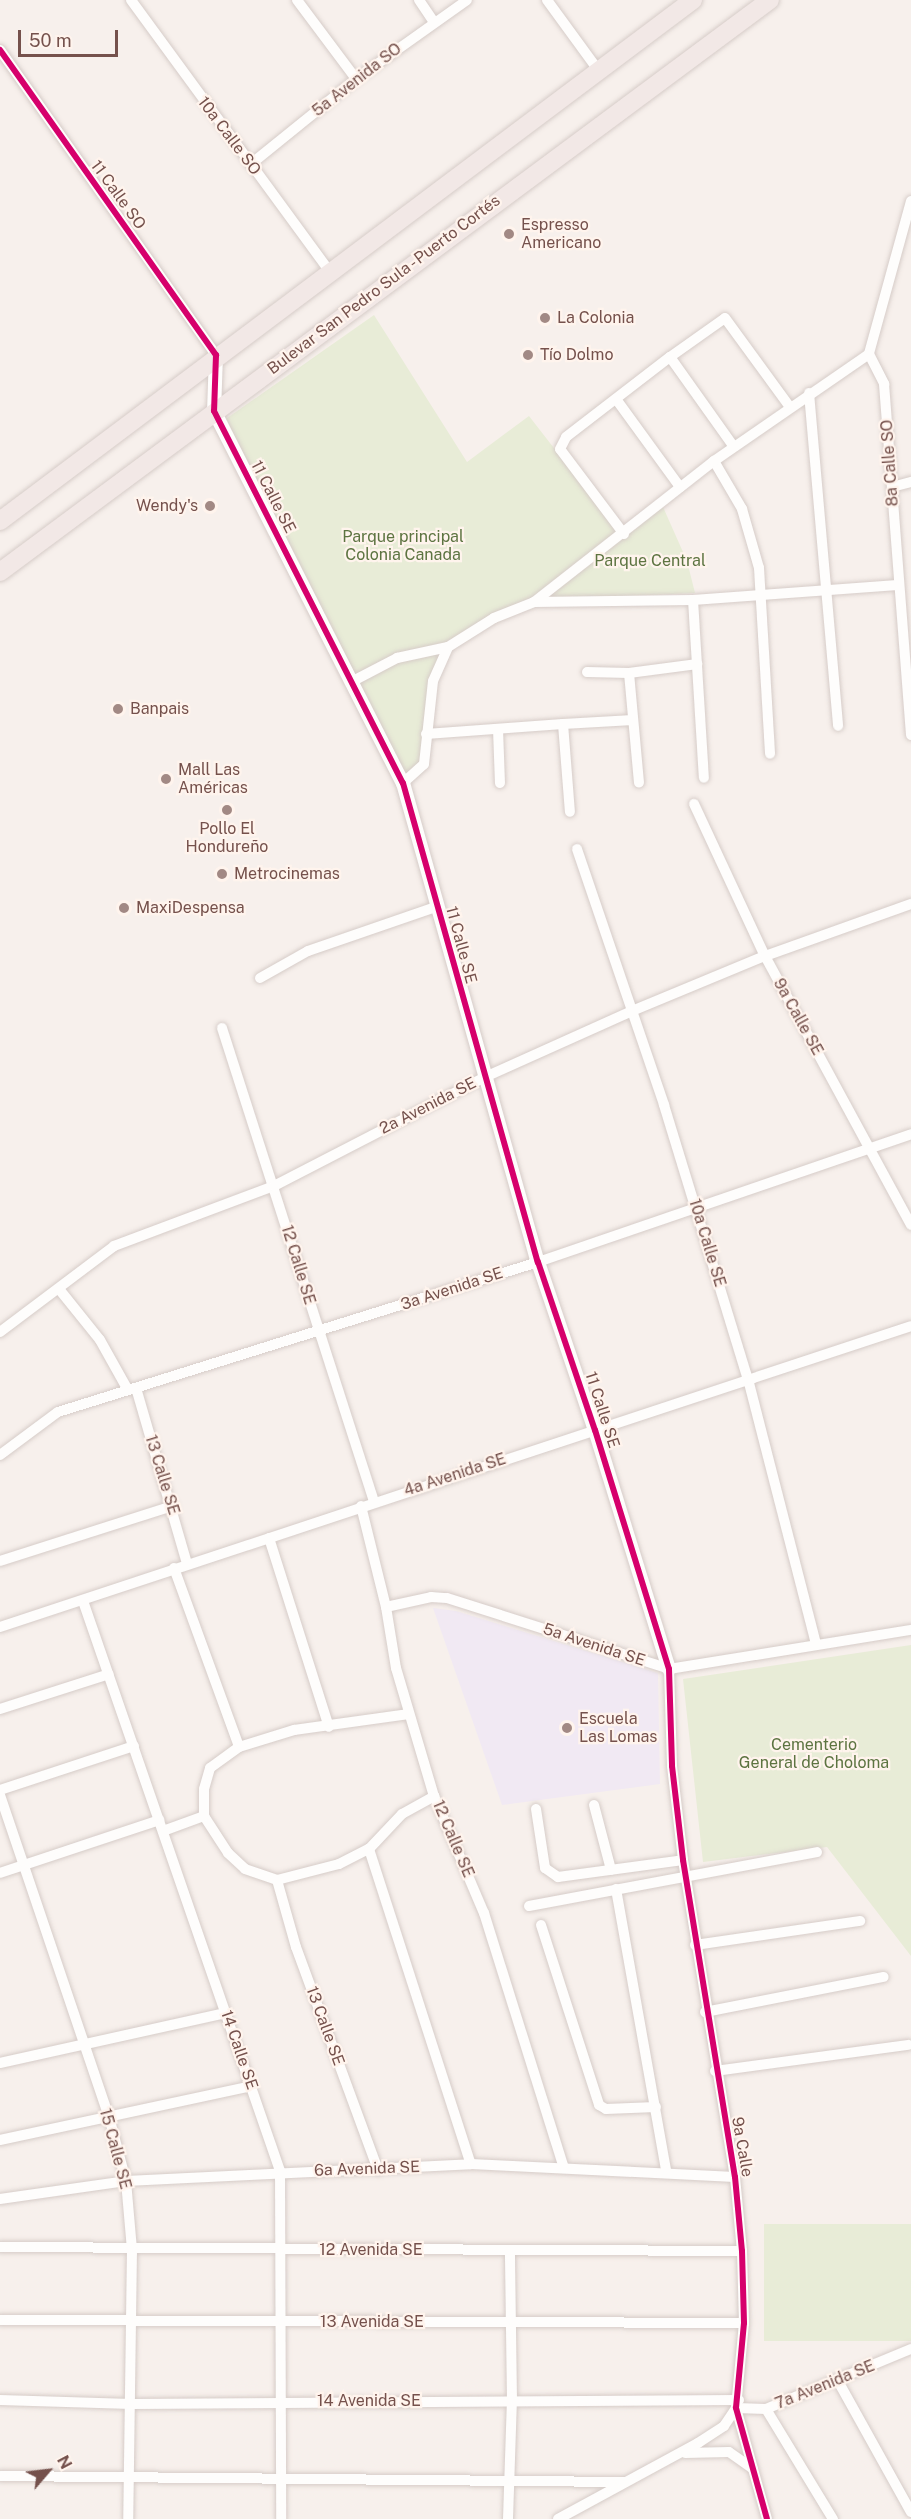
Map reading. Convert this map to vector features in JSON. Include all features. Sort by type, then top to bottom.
[{"type":"highway","points":[[0,521],[216,355],[693,0]]},
{"type":"highway","name":"Bulevar San Pedro Sula - Puerto Cortés","points":[[0,572],[770,0]]},
{"type":"street","name":"10a Calle SO","points":[[131,0],[329,271]]},
{"type":"street","points":[[297,0],[356,79]]},
{"type":"street","points":[[419,0],[434,22]]},
{"type":"street","name":"5a Avenida SO","points":[[251,164],[356,79],[467,0]]},
{"type":"street","points":[[547,0],[598,70]]},
{"type":"street","name":"11 Calle SO","points":[[0,50],[216,355]]},
{"type":"street","points":[[352,681],[397,658],[448,647],[494,618],[534,602],[624,534],[714,461],[790,406],[869,354],[911,201]]},
{"type":"street","points":[[624,534],[560,449],[566,437],[725,318],[790,406]]},
{"type":"street","name":"8a Calle SO","points":[[869,354],[884,384],[897,585],[911,735]]},
{"type":"street","name":"11 Calle SE","points":[[216,355],[214,411],[403,783],[483,1078],[538,1262],[596,1430],[669,1669]]},
{"type":"street","points":[[670,357],[734,447]]},
{"type":"street","points":[[809,393],[838,726]]},
{"type":"street","points":[[616,399],[680,487]]},
{"type":"street","points":[[714,461],[742,508],[759,568],[770,754]]},
{"type":"street","points":[[892,486],[911,483]]},
{"type":"street","points":[[534,602],[693,600],[897,585]]},
{"type":"street","points":[[693,600],[704,778]]},
{"type":"street","points":[[403,783],[424,764],[432,681],[448,647]]},
{"type":"street","points":[[587,672],[629,673],[697,664]]},
{"type":"street","points":[[629,673],[639,783]]},
{"type":"street","points":[[426,735],[633,720]]},
{"type":"street","points":[[562,724],[570,812]]},
{"type":"street","points":[[498,729],[500,783]]},
{"type":"street","name":"9a Calle SE","points":[[694,804],[765,956],[911,1225]]},
{"type":"street","name":"10a Calle SE","points":[[577,849],[696,1208],[748,1379],[816,1644]]},
{"type":"street","name":"2a Avenida SE","points":[[0,1332],[114,1246],[274,1186],[483,1078],[632,1011],[765,956],[911,904]]},
{"type":"street","points":[[260,978],[308,951],[436,907]]},
{"type":"street","name":"12 Calle SE","points":[[222,1028],[374,1502]]},
{"type":"street","name":"3a Avenida SE","points":[[0,1455],[58,1412],[538,1262],[911,1134]]},
{"type":"street","name":"13 Calle SE","points":[[59,1289],[100,1340],[132,1389],[172,1506],[187,1563]]},
{"type":"street","name":"4a Avenida SE","points":[[0,1628],[187,1563],[911,1326]]},
{"type":"street","points":[[0,1561],[172,1506]]},
{"type":"street","name":"12 Calle SE","points":[[361,1506],[386,1607],[396,1668],[434,1796],[484,1913],[564,2168]]},
{"type":"street","points":[[269,1538],[329,1727]]},
{"type":"street","points":[[174,1568],[239,1748]]},
{"type":"street","name":"5a Avenida SE","points":[[386,1607],[431,1597],[447,1598],[669,1669],[911,1630]]},
{"type":"street","name":"14 Calle SE","points":[[83,1600],[280,2171],[283,2250],[281,2519]]},
{"type":"street","name":"9a Calle","points":[[669,1669],[672,1766],[683,1860],[705,2012],[735,2177],[742,2251],[744,2323],[737,2404],[758,2476],[767,2519]]},
{"type":"street","points":[[0,1709],[109,1674]]},
{"type":"street","points":[[409,1714],[329,1727],[294,1730],[239,1748],[210,1768],[204,1789],[204,1816],[228,1853],[245,1869],[277,1880],[339,1864],[369,1849],[402,1814],[434,1796]]},
{"type":"street","points":[[0,1790],[134,1746]]},
{"type":"street","name":"15 Calle SE","points":[[0,1795],[82,2045],[109,2117],[126,2181],[132,2249],[131,2479],[128,2519]]},
{"type":"street","points":[[594,1805],[611,1870]]},
{"type":"street","points":[[536,1809],[547,1873],[558,1877],[683,1860]]},
{"type":"street","points":[[163,1831],[204,1816]]},
{"type":"street","points":[[0,1873],[159,1820]]},
{"type":"street","points":[[369,1849],[471,2164]]},
{"type":"street","points":[[529,1906],[817,1852]]},
{"type":"street","name":"13 Calle SE","points":[[277,1880],[296,1947],[378,2170]]},
{"type":"street","points":[[616,1889],[666,2171]]},
{"type":"street","points":[[695,1945],[860,1921]]},
{"type":"street","points":[[541,1924],[599,2105],[606,2109],[656,2107]]},
{"type":"street","points":[[705,2012],[884,1977]]},
{"type":"street","points":[[0,2063],[226,2013]]},
{"type":"street","points":[[715,2071],[908,2045]]},
{"type":"street","points":[[0,2140],[251,2086]]},
{"type":"street","name":"6a Avenida SE","points":[[0,2199],[126,2181],[280,2171],[378,2170],[471,2164],[666,2171],[735,2177]]},
{"type":"street","name":"12 Avenida SE","points":[[0,2247],[742,2251]]},
{"type":"street","points":[[508,2519],[513,2401],[510,2251]]},
{"type":"street","name":"13 Avenida SE","points":[[0,2320],[744,2323]]},
{"type":"street","name":"7a Avenida SE","points":[[737,2404],[766,2409],[910,2352]]},
{"type":"street","points":[[838,2380],[911,2512]]},
{"type":"street","name":"14 Avenida SE","points":[[0,2400],[132,2404],[282,2401],[737,2404]]},
{"type":"street","points":[[558,2519],[679,2454],[724,2426],[737,2404]]},
{"type":"street","points":[[766,2409],[833,2519]]},
{"type":"street","points":[[679,2454],[729,2452],[746,2461],[758,2476]]},
{"type":"street","points":[[0,2476],[131,2479],[511,2479],[626,2482]]},
{"type":"shaded area","name":"Escuela Las Lomas","points":[[433,1608],[456,1611],[658,1673],[660,1784],[502,1805]]},
{"type":"green space","name":"Parque principal Colonia Canada","points":[[374,315],[467,462],[529,416],[620,533],[530,601],[446,643],[428,680],[424,764],[403,783],[220,423]]},
{"type":"green space","name":"Parque Central","points":[[663,507],[687,561],[695,593],[543,600]]},
{"type":"green space","name":"Cementerio General de Choloma","points":[[911,1645],[911,1956],[827,1847],[703,1862],[683,1679]]},
{"type":"green space","points":[[764,2224],[911,2224],[911,2341],[764,2341]]},
{"type":"cycle path","points":[[0,50],[216,355],[214,411],[403,783],[538,1262],[595,1430],[669,1669],[672,1766],[683,1860],[735,2177],[742,2251],[744,2323],[736,2408],[767,2519]]},
{"type":"place","name":"Espresso Americano","points":[[509,234]]},
{"type":"place","name":"La Colonia","points":[[545,318]]},
{"type":"place","name":"Tío Dolmo","points":[[528,355]]},
{"type":"place","name":"Wendy's","points":[[210,506]]},
{"type":"place","name":"Banpais","points":[[118,709]]},
{"type":"place","name":"Mall Las Américas","points":[[166,779]]},
{"type":"place","name":"Pollo El Hondureño","points":[[227,810]]},
{"type":"place","name":"Metrocinemas","points":[[222,874]]},
{"type":"place","name":"MaxiDespensa","points":[[124,908]]},
{"type":"place","name":"Escuela Las Lomas","points":[[567,1728]]}]
